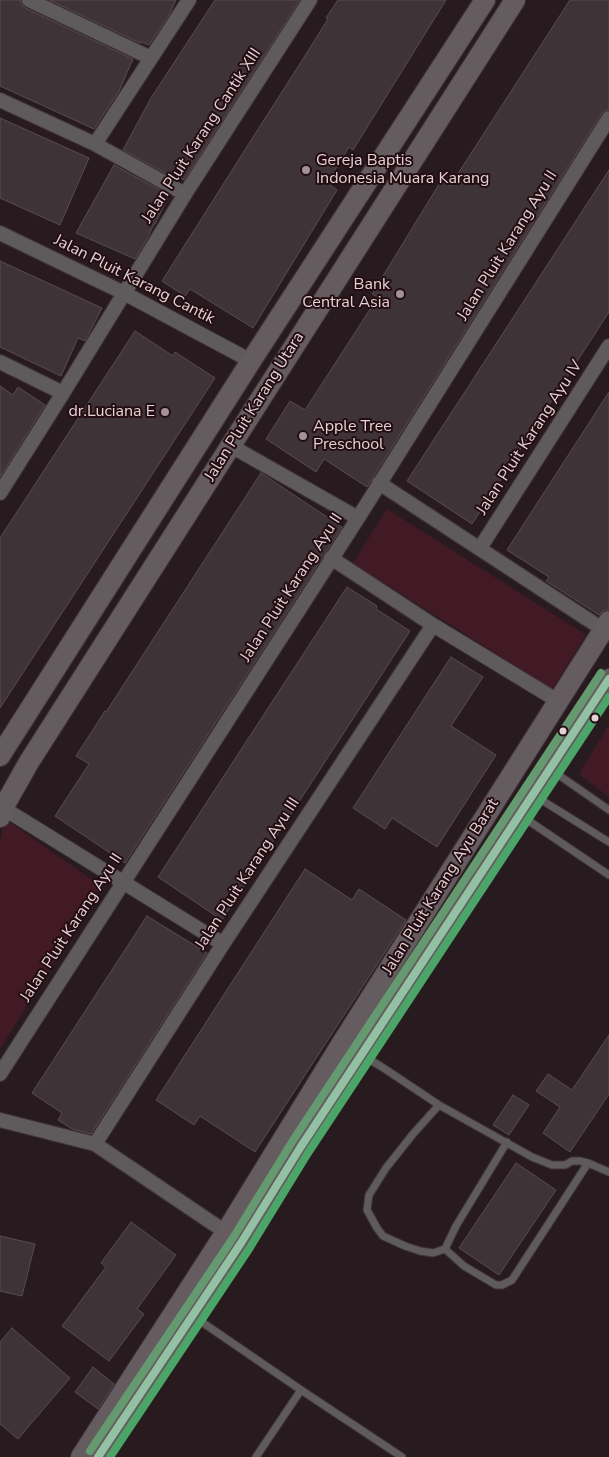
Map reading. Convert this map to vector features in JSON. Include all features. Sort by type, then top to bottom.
[{"type":"street","points":[[29,0],[151,58]]},
{"type":"street","points":[[94,144],[189,0]]},
{"type":"street","name":"Jalan Pluit Karang Cantik XIII","points":[[0,493],[185,194],[310,0]]},
{"type":"street","name":"Jalan Pluit Karang Utara","points":[[0,756],[251,361],[485,0]]},
{"type":"street","name":"Jalan Pluit Karang Utara","points":[[2,813],[29,762],[514,0]]},
{"type":"street","points":[[0,100],[94,144],[185,194]]},
{"type":"street","name":"Jalan Pluit Karang Ayu II","points":[[0,1074],[358,518],[609,118]]},
{"type":"street","points":[[390,146],[412,160]]},
{"type":"street","name":"Jalan Pluit Karang Cantik","points":[[0,233],[124,292],[251,361]]},
{"type":"street","name":"Jalan Pluit Karang Ayu IV","points":[[480,548],[609,346]]},
{"type":"street","points":[[0,362],[63,393]]},
{"type":"street","points":[[231,446],[358,518]]},
{"type":"street","points":[[379,483],[606,626]]},
{"type":"street","points":[[331,558],[433,625],[558,701]]},
{"type":"street","points":[[97,603],[120,618]]},
{"type":"street","name":"Jalan Pluit Karang Ayu III","points":[[95,1144],[433,625]]},
{"type":"street","name":"Jalan Pluit Karang Ayu Barat","points":[[233,1238],[342,1043],[606,626]]},
{"type":"street","name":"Jalan Pluit Karang Ayu Barat","points":[[82,1457],[233,1238],[300,1148],[609,679]]},
{"type":"street","points":[[528,748],[551,767]]},
{"type":"street","points":[[509,778],[533,794]]},
{"type":"street","points":[[496,799],[519,815]]},
{"type":"street","points":[[2,813],[123,882],[224,944]]},
{"type":"street","points":[[0,1120],[95,1144],[233,1238]]},
{"type":"street","name":"Jalan Pluit Karang Ayu Barat","points":[[98,1457],[185,1310]]},
{"type":"lane","points":[[551,767],[609,810]]},
{"type":"lane","points":[[533,794],[609,842]]},
{"type":"lane","points":[[519,815],[609,875]]},
{"type":"lane","points":[[342,1043],[439,1104],[532,1157],[552,1164],[580,1161],[609,1172]]},
{"type":"lane","points":[[439,1104],[386,1168],[369,1196],[367,1210],[383,1236],[420,1251],[433,1253],[445,1249],[456,1226],[507,1142]]},
{"type":"lane","points":[[445,1249],[472,1272],[496,1285],[505,1284],[512,1280],[588,1163]]},
{"type":"lane","points":[[185,1310],[300,1390],[402,1457]]},
{"type":"lane","points":[[256,1457],[300,1390]]},
{"type":"shaded area","points":[[387,509],[586,635],[552,689],[353,563]]},
{"type":"shaded area","points":[[609,725],[609,797],[579,774]]},
{"type":"shaded area","points":[[5,819],[101,886],[0,1049],[0,842]]},
{"type":"building","points":[[0,0],[20,0],[25,8],[133,59],[119,91],[94,129],[0,86]]},
{"type":"building","points":[[49,0],[176,0],[169,15],[149,45],[140,43]]},
{"type":"building","points":[[215,0],[300,0],[184,180],[177,176],[176,179],[123,150],[151,98]]},
{"type":"building","points":[[338,0],[446,0],[353,150],[349,147],[327,183],[337,190],[253,328],[190,289],[185,296],[162,281],[328,19],[326,18]]},
{"type":"building","points":[[570,0],[609,0],[609,109],[602,113],[367,487],[324,459],[316,472],[266,439],[290,401],[305,410],[378,297],[372,294],[441,181],[450,186]]},
{"type":"building","points":[[0,118],[89,158],[60,225],[0,198]]},
{"type":"building","points":[[114,165],[169,195],[135,259],[76,233]]},
{"type":"building","points":[[609,170],[609,312],[472,524],[407,481]]},
{"type":"building","points":[[0,261],[102,308],[85,341],[78,338],[61,376],[0,347]]},
{"type":"building","points":[[135,331],[173,356],[175,352],[215,378],[0,708],[0,538]]},
{"type":"building","points":[[0,386],[13,395],[18,387],[45,405],[0,477]]},
{"type":"building","points":[[609,392],[609,609],[599,615],[546,581],[549,577],[507,550]]},
{"type":"building","points":[[261,473],[342,527],[125,863],[55,816],[89,764],[76,756]]},
{"type":"building","points":[[347,587],[377,606],[376,609],[410,631],[222,920],[158,877]]},
{"type":"building","points":[[451,657],[483,677],[451,726],[496,755],[437,847],[392,818],[385,829],[353,808]]},
{"type":"building","points":[[305,869],[352,900],[359,889],[406,920],[255,1152],[200,1116],[194,1125],[156,1100]]},
{"type":"building","points":[[147,916],[207,953],[91,1134],[72,1129],[58,1120],[62,1113],[32,1093]]},
{"type":"building","points":[[609,1035],[609,1094],[570,1152],[543,1133],[560,1107],[536,1091],[548,1074],[572,1090]]},
{"type":"building","points":[[513,1095],[529,1105],[509,1135],[493,1125]]},
{"type":"building","points":[[516,1163],[556,1190],[499,1275],[459,1248]]},
{"type":"building","points":[[131,1222],[176,1255],[137,1309],[144,1314],[109,1361],[62,1326],[106,1267],[101,1263]]},
{"type":"building","points":[[0,1236],[35,1244],[22,1296],[0,1291]]},
{"type":"building","points":[[12,1328],[70,1378],[18,1439],[0,1424],[0,1342]]},
{"type":"building","points":[[93,1367],[114,1384],[98,1409],[75,1392]]},
{"type":"transit line","points":[[90,1451],[233,1238],[292,1142],[601,673]]},
{"type":"transit line","points":[[98,1457],[241,1243],[300,1148],[609,679]]},
{"type":"transit line","points":[[110,1457],[249,1249],[308,1153],[609,697]]},
{"type":"place","name":"Gereja Baptis Indonesia Muara Karang","points":[[306,170]]},
{"type":"place","name":"Bank Central Asia","points":[[400,294]]},
{"type":"place","name":"dr.Luciana E","points":[[165,412]]},
{"type":"place","name":"Apple Tree Preschool","points":[[303,436]]}]
